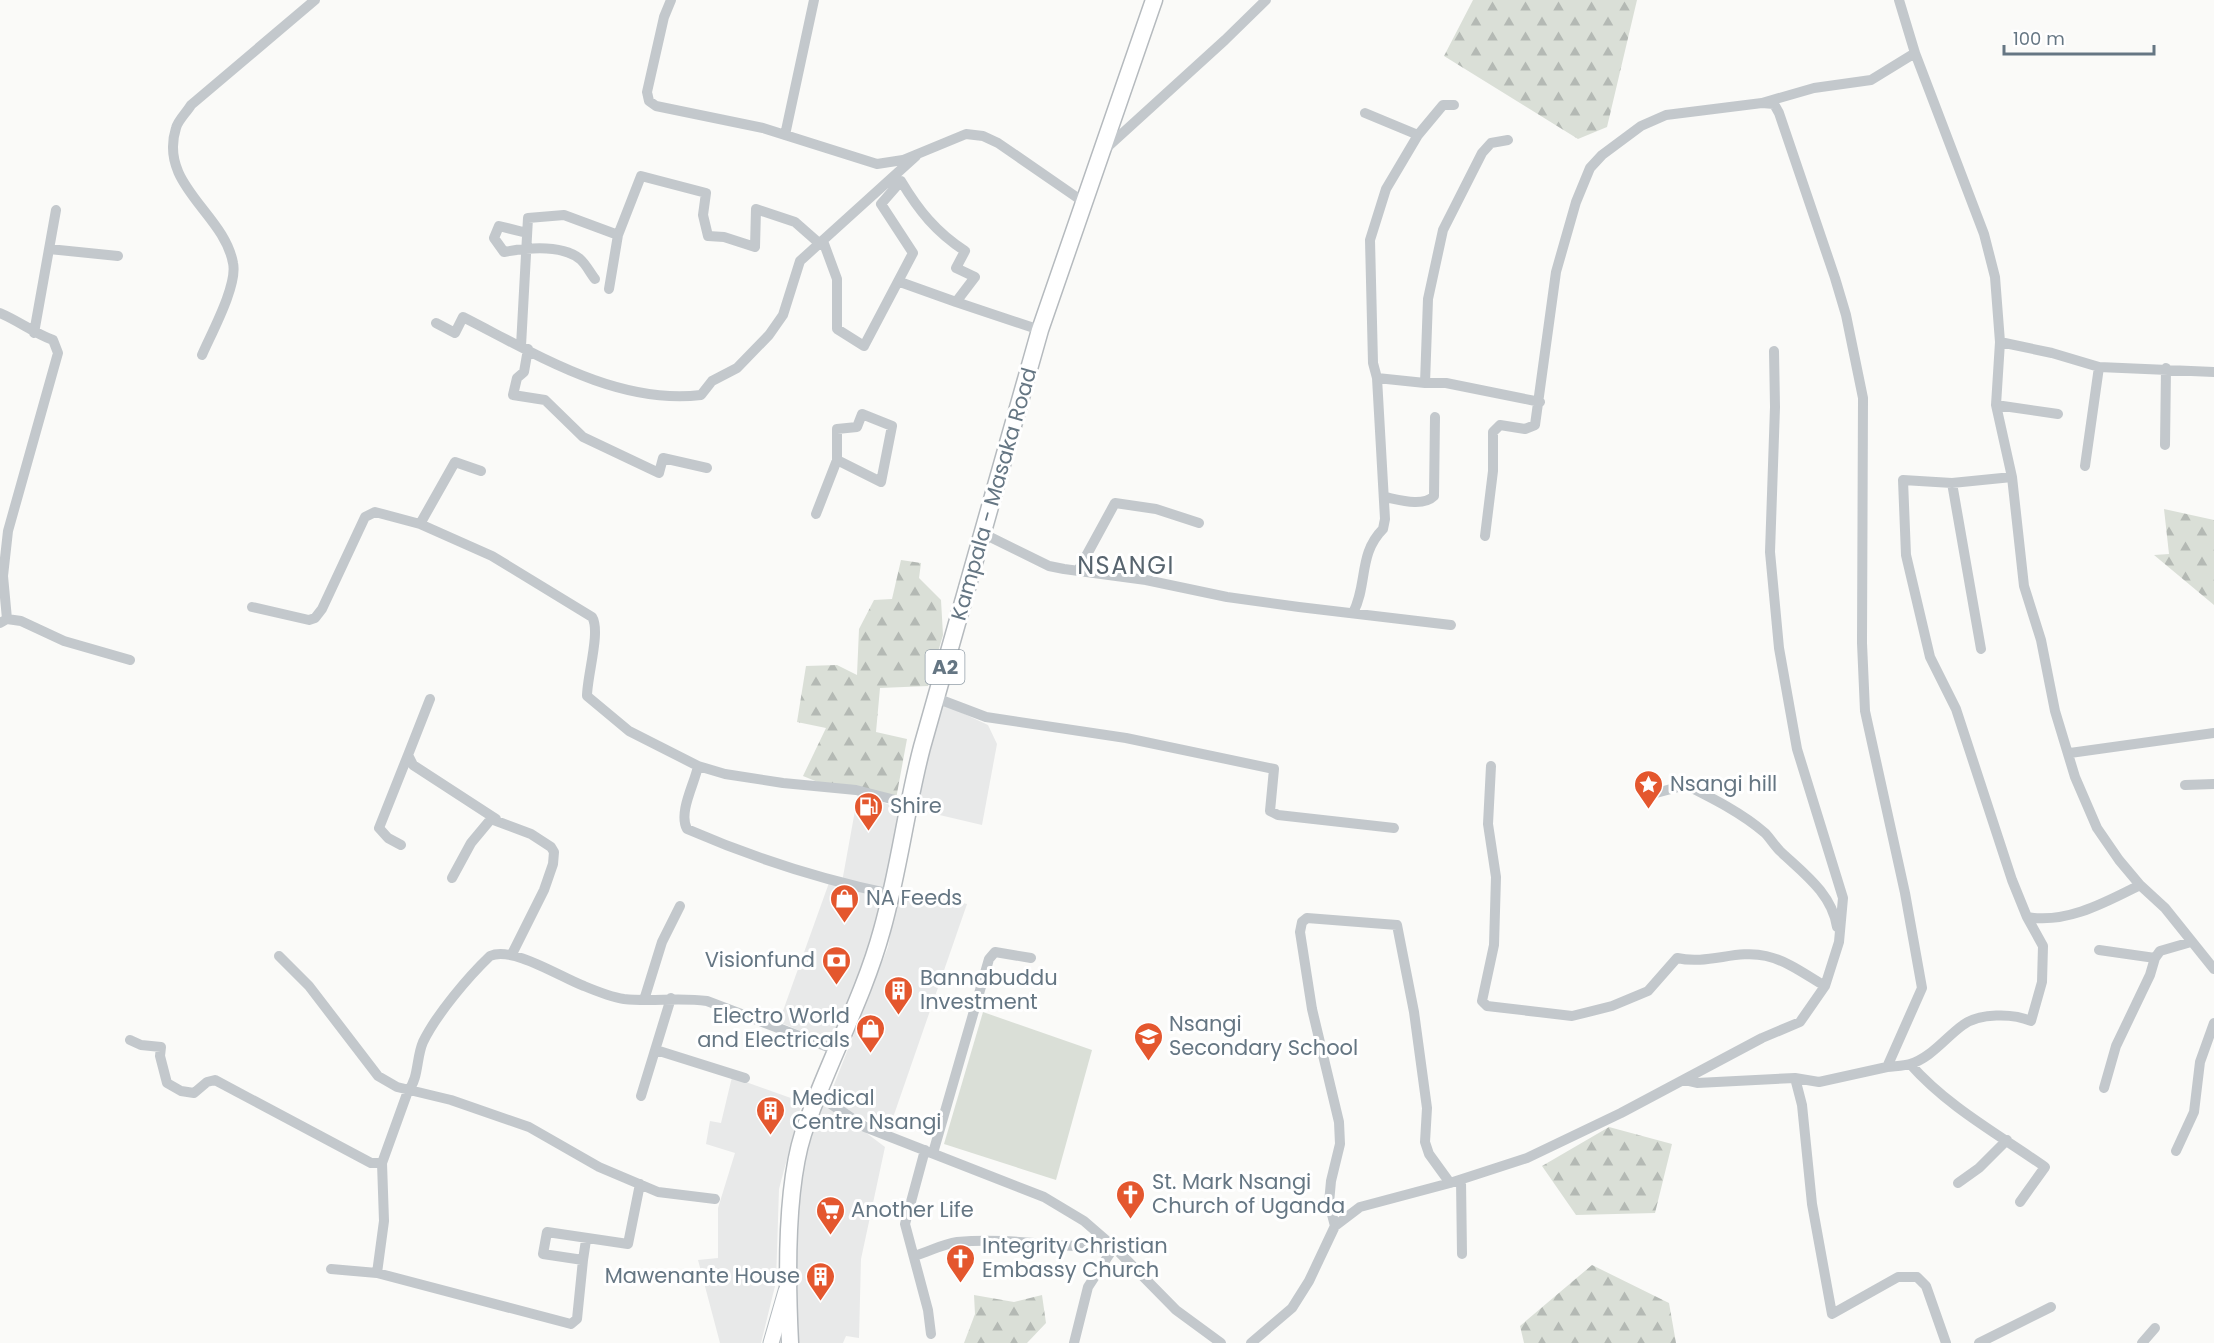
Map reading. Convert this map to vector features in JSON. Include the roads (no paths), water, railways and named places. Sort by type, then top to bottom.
[{"type":"main road","name":"Kampala - Masaka Road","points":[[790,1343],[787,1286],[795,1171],[803,1135],[882,932],[908,803],[1040,330],[1154,0]]},
{"type":"main road","points":[[771,1343],[787,1286]]},
{"type":"street","points":[[202,355],[226,297],[234,264],[225,244],[186,189],[177,170],[173,147],[176,126],[191,105],[315,0]]},
{"type":"street","points":[[671,0],[664,16],[647,92],[649,101],[656,106],[785,135],[877,164],[916,156],[966,134],[983,136],[998,143],[1085,203]]},
{"type":"street","points":[[785,135],[814,0]]},
{"type":"street","points":[[1103,151],[1226,40],[1266,0]]},
{"type":"street","points":[[1899,0],[1915,53],[1984,234],[1995,277],[2000,342],[1996,405],[2012,477],[2024,586],[2040,640],[2055,711],[2070,753],[2075,777],[2097,828],[2140,885],[2165,908],[2214,969]]},
{"type":"street","points":[[1485,536],[1494,429],[1500,425],[1531,429],[1535,425],[1540,402],[1545,338],[1556,272],[1576,202],[1590,168],[1602,155],[1641,126],[1666,115],[1762,103],[1814,88],[1870,80],[1915,53]]},
{"type":"street","points":[[1762,103],[1774,104],[1779,113],[1824,242],[1846,315],[1863,398],[1864,711],[1905,893],[1922,988],[1887,1067]]},
{"type":"street","points":[[1353,613],[1372,539],[1383,529],[1385,497],[1377,378],[1373,363],[1370,240],[1386,189],[1418,135],[1443,105],[1454,105]]},
{"type":"street","points":[[1365,112],[1418,135]]},
{"type":"street","points":[[1425,383],[1428,299],[1443,230],[1482,153],[1491,143],[1508,140]]},
{"type":"street","points":[[436,323],[455,333],[463,317],[557,364],[637,394],[675,398],[701,395],[712,381],[737,368],[769,335],[783,315],[800,261],[916,156]]},
{"type":"street","points":[[609,289],[618,235],[641,176],[706,193],[703,215],[708,236],[724,237],[755,247],[756,209],[795,222],[821,243],[837,279],[837,329],[864,346],[900,282],[913,253],[881,204],[901,181],[927,220],[942,236],[965,250],[956,268],[975,277],[957,302]]},
{"type":"street","points":[[34,333],[56,210]]},
{"type":"street","points":[[618,235],[564,215],[527,213],[524,372],[517,378],[513,395],[544,400],[583,437],[659,473],[663,459],[707,468]]},
{"type":"street","points":[[527,233],[499,226],[494,238],[504,252],[526,248],[567,253],[581,260],[595,279]]},
{"type":"street","points":[[50,249],[118,256]]},
{"type":"street","points":[[900,282],[1040,330]]},
{"type":"street","points":[[0,313],[20,322],[34,333],[53,340],[58,353],[8,531],[3,576],[4,621],[29,623],[64,641],[130,660]]},
{"type":"street","points":[[2000,342],[2052,353],[2099,368],[2166,368],[2214,372]]},
{"type":"street","points":[[1251,1343],[1272,1327],[1300,1296],[1335,1226],[1360,1207],[1461,1180],[1527,1158],[1800,1022],[1825,986],[1839,942],[1843,898],[1797,749],[1788,711],[1771,579],[1770,492],[1775,407],[1774,351]]},
{"type":"street","points":[[2085,466],[2099,368]]},
{"type":"street","points":[[2165,445],[2166,368]]},
{"type":"street","points":[[1377,378],[1446,383],[1540,402]]},
{"type":"street","points":[[1996,405],[2058,414]]},
{"type":"street","points":[[816,514],[837,460],[837,429],[857,427],[862,414],[892,426],[881,482],[837,460]]},
{"type":"street","points":[[1385,497],[1419,502],[1430,501],[1434,496],[1435,417]]},
{"type":"street","points":[[420,524],[455,462],[481,471]]},
{"type":"street","points":[[1684,1080],[1697,1083],[1795,1078],[1819,1082],[1910,1064],[1929,1053],[1965,1023],[1995,1016],[2013,1016],[2031,1021],[2042,982],[2043,946],[2027,917],[2012,880],[1956,709],[1930,657],[1906,555],[1903,480],[1952,483],[2012,477]]},
{"type":"street","points":[[1952,483],[1981,649]]},
{"type":"street","points":[[1079,569],[1115,503],[1155,509],[1199,523]]},
{"type":"street","points":[[252,607],[309,620],[315,618],[322,609],[365,517],[375,512],[420,524],[492,556],[586,611],[597,628],[587,679],[587,696],[629,731],[698,766],[725,774],[783,783],[856,790],[908,803]]},
{"type":"street","points":[[982,533],[1049,566],[1079,569],[1227,597],[1451,625]]},
{"type":"street","points":[[936,698],[986,717],[1126,738],[1274,769],[1270,811],[1278,815],[1394,828]]},
{"type":"street","points":[[401,845],[388,838],[379,828],[430,699]]},
{"type":"street","points":[[2070,753],[2214,733]]},
{"type":"street","points":[[408,755],[413,765],[496,819],[531,834],[554,852],[553,864],[544,890],[512,954]]},
{"type":"street","points":[[698,766],[684,823],[687,829],[767,862],[811,877],[891,894]]},
{"type":"street","points":[[1491,766],[1488,824],[1496,877],[1494,945],[1482,1001],[1488,1006],[1572,1016],[1612,1006],[1648,991],[1677,958],[1694,962],[1764,955],[1788,963],[1825,986]]},
{"type":"street","points":[[2185,785],[2214,784]]},
{"type":"street","points":[[1656,793],[1686,785],[1710,797],[1766,834],[1778,849],[1807,874],[1825,898],[1836,919],[1839,942]]},
{"type":"street","points":[[452,878],[471,843],[487,822],[496,819]]},
{"type":"street","points":[[2027,917],[2061,916],[2084,911],[2140,885]]},
{"type":"street","points":[[644,1000],[662,942],[680,906]]},
{"type":"street","points":[[1335,1226],[1329,1203],[1331,1181],[1340,1144],[1339,1122],[1312,1009],[1300,932],[1302,921],[1307,918],[1397,924],[1414,1012],[1427,1108],[1425,1142],[1429,1154],[1450,1183]]},
{"type":"street","points":[[2104,1088],[2116,1046],[2150,975],[2154,958],[2160,951],[2191,942]]},
{"type":"street","points":[[2099,951],[2154,958]]},
{"type":"street","points":[[377,1273],[384,1221],[382,1163],[408,1091],[413,1085],[423,1042],[444,1011],[490,956],[498,952],[512,954],[584,986],[621,998],[707,1001],[836,1050]]},
{"type":"street","points":[[931,1334],[928,1310],[905,1224],[989,959],[995,952],[1031,958]]},
{"type":"street","points":[[279,956],[309,986],[378,1076],[408,1091],[451,1100],[529,1128],[598,1167],[658,1192],[715,1199]]},
{"type":"street","points":[[640,1096],[671,998]]},
{"type":"street","points":[[2176,1151],[2194,1112],[2200,1062],[2214,1023]]},
{"type":"street","points":[[130,1040],[141,1045],[161,1047],[160,1056],[167,1083],[181,1091],[194,1093],[207,1082],[215,1080],[371,1163],[382,1163]]},
{"type":"street","points":[[656,1050],[745,1078]]},
{"type":"street","points":[[1910,1064],[1927,1083],[1962,1112],[2045,1167],[2020,1202]]},
{"type":"street","points":[[1795,1078],[1802,1105],[1812,1204],[1832,1314],[1899,1277],[1917,1277],[1926,1286],[1946,1343]]},
{"type":"street","points":[[819,1096],[865,1127],[1044,1197],[1084,1221],[1114,1247],[1176,1310],[1221,1343]]},
{"type":"street","points":[[1958,1183],[1979,1168],[2007,1140]]},
{"type":"street","points":[[1461,1180],[1462,1254]]},
{"type":"street","points":[[583,1260],[543,1254],[547,1232],[586,1240],[628,1244],[640,1184]]},
{"type":"street","points":[[331,1269],[377,1273],[571,1324],[577,1319],[586,1240]]},
{"type":"street","points":[[914,1256],[959,1242],[1036,1241],[1086,1248],[1114,1247]]},
{"type":"street","points":[[1074,1343],[1088,1287],[1114,1247]]},
{"type":"street","points":[[1979,1343],[2051,1307]]},
{"type":"street","points":[[2142,1343],[2155,1328]]},
{"type":"place","name":"Nsangi hill","points":[[1649,810]]},
{"type":"place","name":"Shire","points":[[869,832]]},
{"type":"place","name":"NA Feeds","points":[[845,924]]},
{"type":"place","name":"Visionfund","points":[[836,986]]},
{"type":"place","name":"Bannabuddu Investment","points":[[899,1016]]},
{"type":"place","name":"Electro World and Electricals","points":[[871,1054]]},
{"type":"place","name":"Nsangi Secondary School","points":[[1148,1062]]},
{"type":"place","name":"Medical Centre Nsangi","points":[[771,1136]]},
{"type":"place","name":"St. Mark Nsangi Church of Uganda","points":[[1131,1220]]},
{"type":"place","name":"Another Life","points":[[830,1236]]},
{"type":"place","name":"Integrity Christian Embassy Church","points":[[961,1284]]},
{"type":"place","name":"Mawenante House","points":[[821,1302]]},
{"type":"district","name":"NSANGI","points":[[1126,566]]}]
